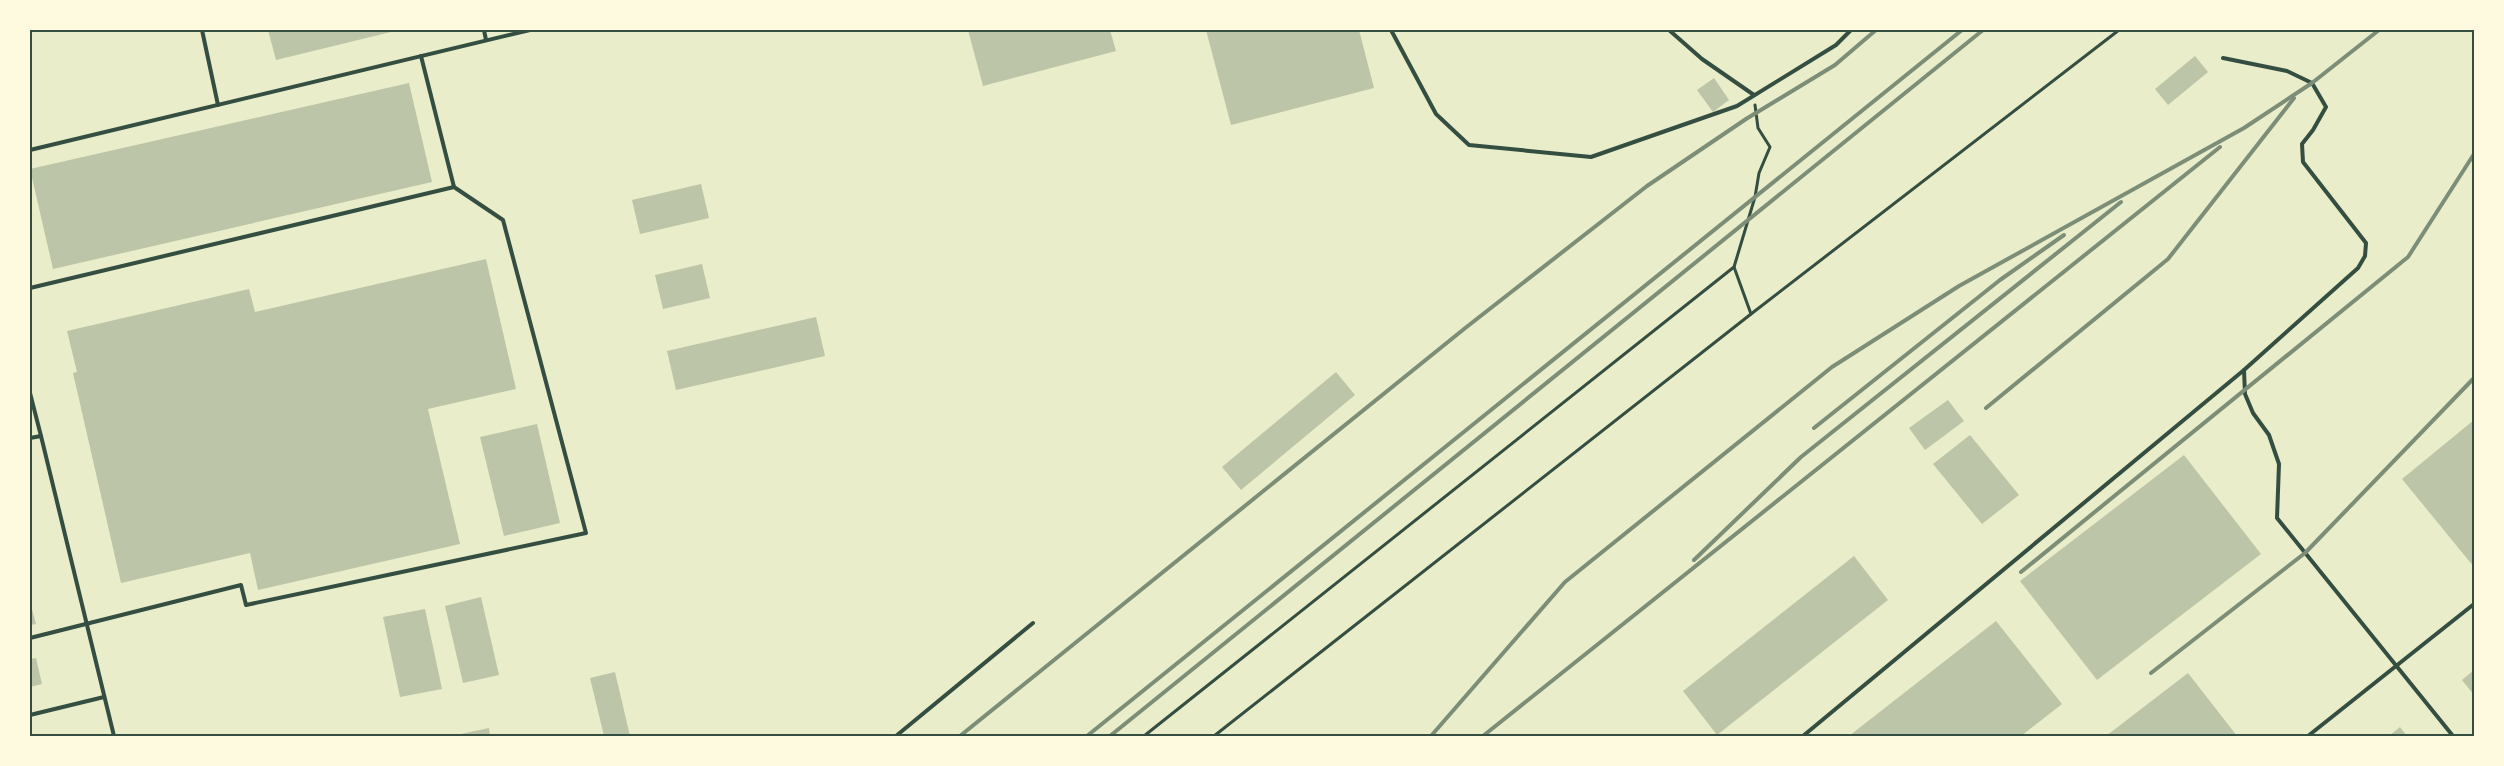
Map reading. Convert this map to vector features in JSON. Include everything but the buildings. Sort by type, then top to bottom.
[{"type":"lane","points":[[202,30],[218,105]]},
{"type":"lane","points":[[484,30],[486,40]]},
{"type":"lane","points":[[30,150],[530,30]]},
{"type":"lane","points":[[1391,30],[1436,114],[1469,145],[1591,157],[1737,106],[1836,44],[1851,30]]},
{"type":"lane","points":[[1669,30],[1702,59],[1754,95]]},
{"type":"lane","points":[[30,638],[87,625],[241,584],[246,605],[586,533],[503,220],[454,187],[421,56]]},
{"type":"lane","points":[[1803,736],[2244,370],[2358,268],[2365,256],[2366,243],[2303,162],[2302,144],[2326,108],[2312,82],[2287,71],[2223,58]]},
{"type":"lane","points":[[30,288],[454,187]]},
{"type":"lane","points":[[2244,370],[2245,394],[2253,413],[2269,435],[2279,464],[2277,518],[2453,736]]},
{"type":"lane","points":[[30,393],[114,736]]},
{"type":"lane","points":[[30,438],[41,436]]},
{"type":"lane","points":[[2308,736],[2474,604]]},
{"type":"lane","points":[[896,736],[1033,623]]},
{"type":"lane","points":[[30,715],[104,697]]},
{"type":"lane","points":[[389,736],[397,736]]},
{"type":"path","points":[[1214,736],[1751,314],[2119,30]]},
{"type":"path","points":[[1751,314],[1736,277],[1734,267],[1755,197],[1759,173],[1770,148],[1758,128],[1754,95]]},
{"type":"path","points":[[1144,736],[1734,267]]},
{"type":"railway","points":[[960,736],[1464,329],[1647,186],[1746,119],[1835,65],[1876,30]]},
{"type":"railway","points":[[1087,736],[1962,30]]},
{"type":"railway","points":[[1110,736],[1983,30]]},
{"type":"railway","points":[[1431,736],[1565,582],[1832,367],[1959,286],[2244,128],[2312,83],[2379,30]]},
{"type":"railway","points":[[1986,408],[2168,259],[2294,98]]},
{"type":"railway","points":[[1483,736],[2220,147]]},
{"type":"railway","points":[[2021,572],[2408,257],[2474,154]]},
{"type":"railway","points":[[1694,560],[1801,457],[2121,202]]},
{"type":"railway","points":[[1814,428],[2000,280],[2064,235]]},
{"type":"railway","points":[[2151,673],[2305,553],[2474,378]]}]
